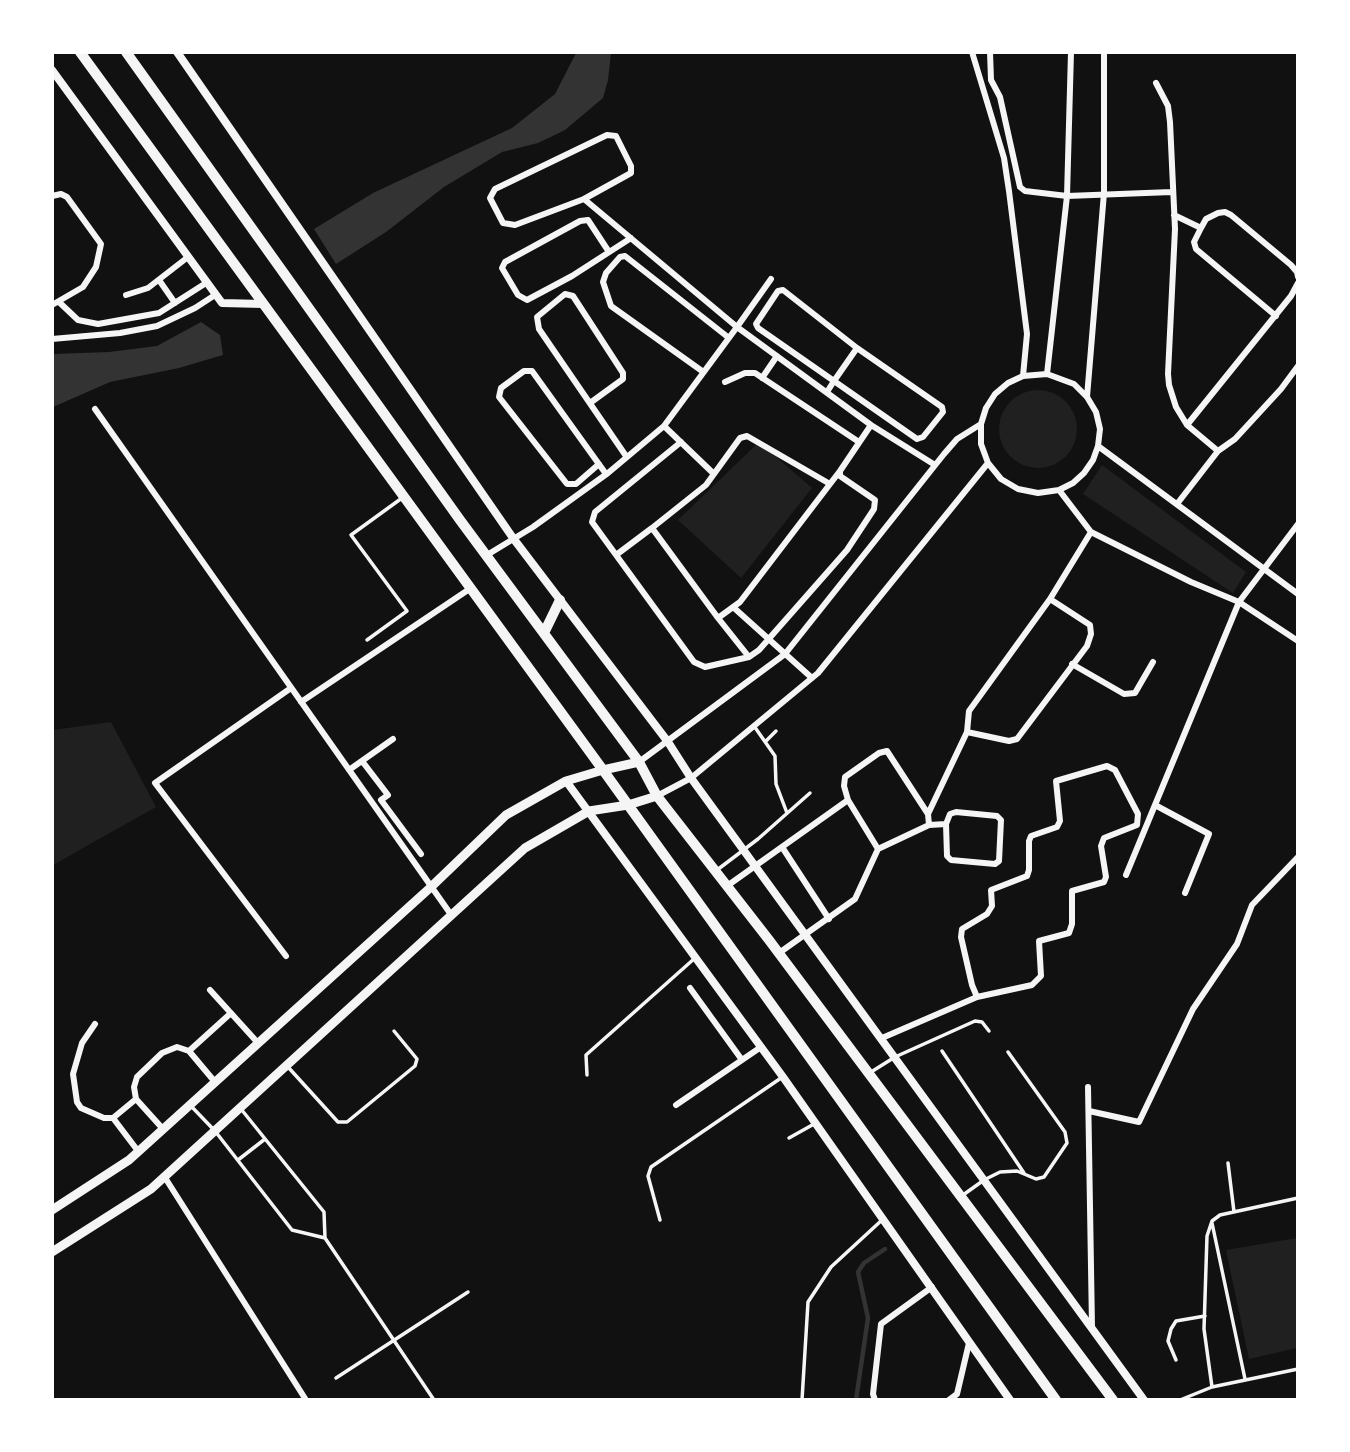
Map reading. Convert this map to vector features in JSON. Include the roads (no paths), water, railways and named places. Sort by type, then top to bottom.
[{"type":"main road","points":[[79,52],[603,770],[1056,1399]]},
{"type":"main road","points":[[126,52],[639,762],[657,796],[779,953],[1113,1399]]},
{"type":"main road","points":[[544,633],[560,600]]},
{"type":"main road","points":[[52,1210],[129,1160],[431,887],[506,815],[566,781],[639,762]]},
{"type":"main road","points":[[52,1252],[151,1189],[525,848],[589,811],[628,805],[657,796]]},
{"type":"street","points":[[177,52],[513,538],[668,742],[743,850],[1144,1399]]},
{"type":"street","points":[[972,52],[1004,158],[1027,334],[1023,376]]},
{"type":"street","points":[[989,52],[991,80],[1000,97],[1020,187],[1025,191],[1067,195],[1172,192]]},
{"type":"street","points":[[1047,374],[1067,195],[1071,52]]},
{"type":"street","points":[[1087,397],[1104,193],[1104,52]]},
{"type":"street","points":[[52,70],[222,303],[263,304]]},
{"type":"street","points":[[1156,83],[1168,106],[1174,215],[1168,386],[1187,425],[1218,451]]},
{"type":"street","points":[[607,135],[616,136],[631,166],[631,173],[584,199],[515,225],[503,223],[490,198],[495,188],[607,135]]},
{"type":"street","points":[[52,197],[61,194],[67,197],[100,244],[96,267],[83,287],[55,304],[78,320],[98,324],[159,313],[206,282]]},
{"type":"street","points":[[584,199],[737,327],[871,425],[935,466]]},
{"type":"street","points":[[1276,316],[1196,249],[1195,242],[1206,219],[1218,213],[1231,215],[1291,265],[1297,272],[1297,277]]},
{"type":"street","points":[[1174,215],[1201,228]]},
{"type":"street","points":[[609,252],[588,220],[580,221],[505,262],[502,268],[518,295],[527,300],[572,276],[631,238]]},
{"type":"street","points":[[702,372],[611,306],[603,282],[606,273],[620,257],[625,256],[729,338]]},
{"type":"street","points":[[126,295],[148,288],[188,257]]},
{"type":"street","points":[[487,555],[533,527],[606,474],[664,426],[771,279]]},
{"type":"street","points":[[159,280],[175,303]]},
{"type":"street","points":[[1187,425],[1276,316],[1297,283]]},
{"type":"street","points":[[783,290],[857,348],[942,407],[943,412],[923,437],[917,439],[756,324],[778,291],[783,290]]},
{"type":"street","points":[[590,403],[623,379],[623,373],[573,296],[565,294],[537,317],[539,329],[626,456]]},
{"type":"street","points":[[52,339],[120,333],[157,326],[215,295]]},
{"type":"street","points":[[1291,296],[1297,302]]},
{"type":"street","points":[[827,392],[857,348]]},
{"type":"street","points":[[762,378],[777,356]]},
{"type":"street","points":[[1177,504],[1218,451],[1235,439],[1281,389],[1297,366]]},
{"type":"street","points":[[599,464],[576,484],[567,484],[499,397],[501,388],[524,371],[532,371],[599,464],[606,474]]},
{"type":"street","points":[[725,382],[745,373],[755,373],[859,442]]},
{"type":"street","points":[[1047,374],[1074,384],[1087,397],[1098,420],[1098,446],[1093,460],[1073,483],[1059,490],[1038,493],[1018,489],[1001,479],[988,463],[981,444],[981,424],[986,408],[995,394],[1008,383],[1023,376],[1047,374]]},
{"type":"street","points":[[96,410],[452,916]]},
{"type":"street","points":[[639,762],[785,654],[957,439],[981,424]]},
{"type":"street","points":[[718,618],[740,602],[840,471],[871,425]]},
{"type":"street","points":[[664,426],[714,474]]},
{"type":"street","points":[[616,555],[706,485],[740,438],[747,436],[830,484]]},
{"type":"street","points":[[681,442],[596,512],[592,522],[694,662],[705,667],[749,657],[759,650],[848,550],[874,509],[875,500],[840,476],[840,471]]},
{"type":"street","points":[[1098,446],[1297,594]]},
{"type":"street","points":[[657,796],[691,778],[812,678],[988,463]]},
{"type":"street","points":[[1059,490],[1091,532],[1239,603],[1297,641]]},
{"type":"street","points":[[1126,875],[1239,603],[1297,524]]},
{"type":"street","points":[[652,528],[749,657]]},
{"type":"street","points":[[929,825],[929,814],[967,732],[969,711],[1050,599],[1091,532]]},
{"type":"street","points":[[301,702],[471,589]]},
{"type":"street","points":[[967,732],[1009,741],[1017,739],[1087,646],[1091,634],[1090,625],[1050,599]]},
{"type":"street","points":[[733,607],[812,678]]},
{"type":"street","points":[[1072,664],[1124,694],[1135,693],[1153,662]]},
{"type":"street","points":[[286,956],[155,783],[291,688]]},
{"type":"street","points":[[349,770],[393,739]]},
{"type":"street","points":[[878,849],[848,800],[844,786],[845,777],[879,753],[887,751],[929,814]]},
{"type":"street","points":[[362,761],[388,795],[373,806]]},
{"type":"street","points":[[882,1038],[977,997],[1032,985],[1041,976],[1039,941],[1069,933],[1072,924],[1072,891],[1104,882],[1106,877],[1101,846],[1104,838],[1137,825],[1138,814],[1115,770],[1107,766],[1056,780],[1060,821],[1057,827],[1031,836],[1027,876],[991,890],[992,906],[987,914],[962,929],[961,936],[977,997]]},
{"type":"street","points":[[566,781],[783,1077],[1010,1399]]},
{"type":"street","points":[[381,800],[421,854]]},
{"type":"street","points":[[727,886],[848,800]]},
{"type":"street","points":[[1155,805],[1209,834],[1185,893]]},
{"type":"street","points":[[956,812],[997,816],[1002,820],[999,861],[995,864],[951,860],[947,856],[946,824],[950,814],[956,812]]},
{"type":"street","points":[[779,953],[855,899],[878,849],[929,825],[946,824]]},
{"type":"street","points":[[782,847],[829,919]]},
{"type":"street","points":[[1089,1111],[1139,1122],[1193,1009],[1237,944],[1252,905],[1297,857]]},
{"type":"street","points":[[690,988],[742,1060]]},
{"type":"street","points":[[210,990],[258,1043]]},
{"type":"street","points":[[189,1051],[231,1013]]},
{"type":"street","points":[[95,1024],[82,1044],[73,1074],[77,1102],[81,1108],[104,1118],[113,1118],[136,1099]]},
{"type":"street","points":[[163,1129],[136,1099],[134,1087],[138,1077],[162,1053],[177,1047],[189,1051],[215,1082]]},
{"type":"street","points":[[676,1105],[761,1047]]},
{"type":"street","points":[[1088,1087],[1092,1328]]},
{"type":"street","points":[[113,1118],[138,1151]]},
{"type":"street","points":[[164,1176],[306,1399]]},
{"type":"street","points":[[875,1399],[881,1324],[932,1287]]},
{"type":"street","points":[[949,1399],[957,1394],[970,1343]]},
{"type":"lane","points":[[367,640],[407,611],[351,535],[404,497]]},
{"type":"lane","points":[[754,726],[775,756],[776,784],[787,813]]},
{"type":"lane","points":[[766,741],[776,731]]},
{"type":"lane","points":[[715,872],[810,793]]},
{"type":"lane","points":[[587,1075],[586,1055],[696,957]]},
{"type":"lane","points":[[869,1073],[895,1057],[975,1021],[982,1021],[989,1031]]},
{"type":"lane","points":[[287,1066],[338,1122],[346,1122],[415,1066],[417,1059],[394,1031]]},
{"type":"lane","points":[[942,1051],[1025,1175]]},
{"type":"lane","points":[[961,1196],[1000,1172],[1017,1171],[1036,1179],[1044,1177],[1067,1143],[1065,1132],[1008,1052]]},
{"type":"lane","points":[[660,1220],[648,1176],[652,1167],[783,1077]]},
{"type":"lane","points":[[190,1104],[215,1131],[292,1230],[325,1238]]},
{"type":"lane","points":[[240,1109],[324,1212],[325,1238],[434,1399]]},
{"type":"lane","points":[[789,1138],[816,1123]]},
{"type":"lane","points":[[238,1160],[265,1139]]},
{"type":"lane","points":[[1228,1163],[1234,1212]]},
{"type":"lane","points":[[1212,1387],[1205,1316],[1207,1236],[1212,1221],[1220,1215],[1297,1198]]},
{"type":"lane","points":[[802,1399],[808,1302],[831,1267],[884,1219]]},
{"type":"lane","points":[[1212,1221],[1245,1378]]},
{"type":"lane","points":[[336,1378],[468,1292]]},
{"type":"lane","points":[[1176,1360],[1168,1341],[1176,1321],[1205,1316]]},
{"type":"lane","points":[[1180,1399],[1245,1378],[1297,1369]]},
{"type":"waterway","points":[[856,1400],[868,1318],[858,1272],[864,1263],[885,1249]]}]
